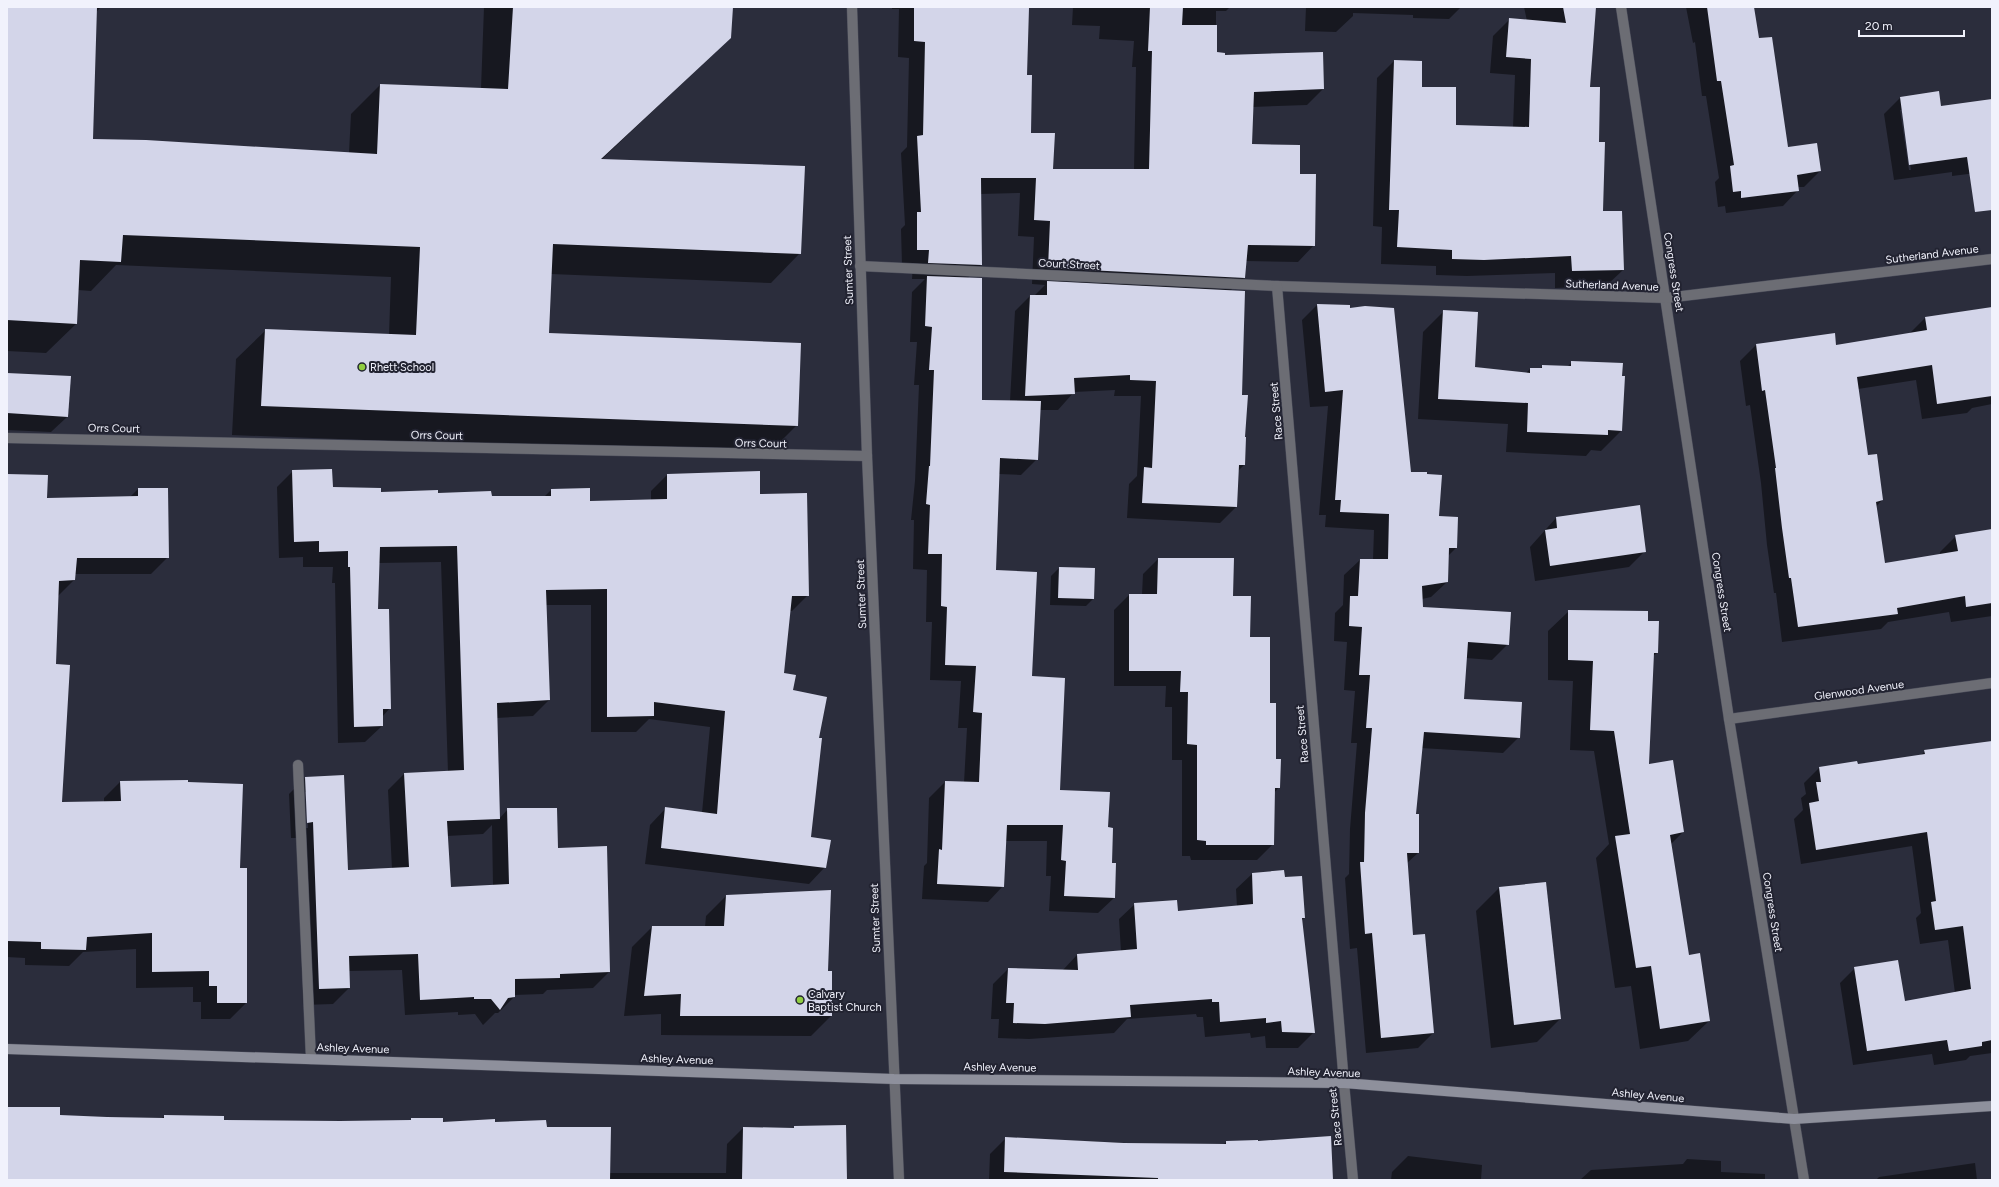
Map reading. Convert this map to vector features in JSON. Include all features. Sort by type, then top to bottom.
[{"type":"street","name":"Sumter Street","points":[[852,7],[867,456],[899,1180]]},
{"type":"street","name":"Congress Street","points":[[1622,7],[1729,720],[1804,1180]]},
{"type":"street","name":"Sutherland Avenue","points":[[1277,286],[1666,298],[1992,259]]},
{"type":"street","name":"Court Street","points":[[860,266],[1277,286]]},
{"type":"street","name":"Race Street","points":[[1277,286],[1353,1180]]},
{"type":"street","name":"Orrs Court","points":[[7,438],[867,456]]},
{"type":"street","name":"Glenwood Avenue","points":[[1729,720],[1992,683]]},
{"type":"street","points":[[298,765],[311,1059]]},
{"type":"street","name":"Ashley Avenue","points":[[7,1049],[894,1079],[1344,1083],[1794,1119],[1992,1106]]},
{"type":"building","points":[[7,7],[97,7],[93,139],[146,140],[377,154],[380,84],[508,89],[513,7],[733,7],[731,38],[601,159],[805,166],[801,254],[553,244],[549,333],[801,343],[798,426],[261,406],[265,329],[416,335],[420,247],[123,235],[121,262],[80,260],[77,324],[7,320]]},
{"type":"building","points":[[914,7],[1029,8],[1027,75],[1032,75],[1031,133],[1055,133],[1053,169],[1149,169],[1152,51],[1148,51],[1150,7],[1183,7],[1182,25],[1217,25],[1217,52],[1225,53],[1225,55],[1323,52],[1324,89],[1254,92],[1252,144],[1300,145],[1300,174],[1316,174],[1315,246],[1248,245],[1245,278],[1048,268],[1050,221],[1034,220],[1036,178],[981,178],[982,265],[928,263],[929,250],[917,250],[917,212],[921,212],[917,136],[923,135],[925,42],[914,41]]},
{"type":"building","points":[[1563,7],[1596,7],[1590,87],[1600,87],[1599,142],[1605,142],[1603,211],[1622,211],[1624,270],[1572,271],[1571,256],[1484,260],[1452,259],[1452,250],[1397,247],[1399,210],[1389,210],[1394,60],[1422,61],[1422,87],[1456,87],[1456,125],[1529,127],[1531,59],[1506,57],[1509,18],[1566,23]]},
{"type":"building","points":[[1707,7],[1754,7],[1759,38],[1772,37],[1788,147],[1817,143],[1821,171],[1797,175],[1799,191],[1741,198],[1741,191],[1733,192],[1730,166],[1734,165],[1721,81],[1717,81]]},
{"type":"building","points":[[1939,91],[1941,106],[1992,99],[1992,210],[1975,212],[1967,157],[1909,165],[1900,97]]},
{"type":"building","points":[[927,276],[982,278],[982,400],[1041,401],[1038,460],[1000,458],[996,570],[1037,572],[1032,676],[1065,678],[1060,790],[1110,792],[1108,827],[1113,828],[1112,863],[1116,863],[1115,898],[1064,896],[1066,861],[1061,860],[1063,825],[1007,825],[1004,887],[937,884],[939,849],[942,850],[945,781],[979,782],[982,713],[973,712],[976,666],[945,665],[947,607],[941,606],[942,554],[928,554],[930,505],[926,504],[930,466],[934,370],[929,370],[932,327],[925,326]]},
{"type":"building","points":[[1047,281],[1245,291],[1242,395],[1248,395],[1245,465],[1239,465],[1237,507],[1142,503],[1144,467],[1152,468],[1156,381],[1130,380],[1130,375],[1074,378],[1075,394],[1025,396],[1030,295],[1047,295]]},
{"type":"building","points":[[1317,304],[1350,305],[1350,308],[1365,306],[1394,308],[1411,472],[1427,472],[1427,474],[1442,475],[1439,516],[1458,517],[1457,548],[1449,548],[1448,582],[1422,586],[1423,607],[1511,612],[1509,645],[1468,642],[1464,699],[1522,702],[1520,738],[1424,732],[1416,814],[1419,814],[1419,853],[1407,853],[1413,935],[1425,934],[1434,1033],[1381,1038],[1372,933],[1365,934],[1360,862],[1364,862],[1365,813],[1372,728],[1366,728],[1370,675],[1359,675],[1362,627],[1349,626],[1350,596],[1358,596],[1360,559],[1388,559],[1389,514],[1340,512],[1341,500],[1335,500],[1343,390],[1325,392]]},
{"type":"building","points":[[1992,307],[1992,396],[1937,404],[1932,365],[1857,377],[1868,455],[1877,454],[1883,500],[1876,502],[1885,563],[1958,551],[1955,535],[1992,529],[1992,603],[1966,607],[1965,596],[1897,608],[1898,614],[1798,627],[1782,528],[1776,468],[1765,390],[1762,391],[1756,344],[1835,333],[1836,345],[1927,330],[1925,317]]},
{"type":"building","points":[[1443,310],[1478,312],[1475,367],[1530,373],[1530,368],[1542,368],[1542,365],[1571,366],[1571,361],[1623,363],[1622,376],[1625,376],[1622,431],[1608,430],[1608,435],[1527,432],[1528,403],[1438,399]]},
{"type":"building","points":[[7,373],[71,376],[68,417],[7,413]]},
{"type":"building","points":[[332,469],[333,487],[381,488],[381,492],[438,490],[438,493],[491,491],[492,496],[551,496],[551,489],[590,488],[590,501],[667,499],[667,474],[760,471],[760,494],[807,493],[809,596],[792,596],[784,673],[796,675],[793,690],[827,697],[819,738],[822,738],[811,837],[831,840],[826,868],[661,848],[665,807],[717,814],[725,711],[654,702],[654,716],[607,717],[607,589],[546,590],[550,700],[497,703],[500,819],[447,821],[451,887],[509,884],[507,808],[557,808],[558,848],[607,846],[610,972],[560,974],[560,978],[515,979],[515,997],[508,998],[500,1010],[491,999],[474,999],[474,997],[420,1000],[418,954],[349,956],[350,988],[319,989],[313,822],[307,823],[305,777],[344,775],[348,870],[409,867],[404,773],[464,770],[457,546],[380,547],[378,609],[389,609],[391,709],[383,709],[383,726],[354,727],[350,567],[348,567],[348,551],[319,552],[319,541],[294,542],[292,470]]},
{"type":"building","points":[[7,474],[48,475],[47,498],[138,496],[138,488],[168,488],[169,558],[77,558],[75,580],[59,581],[56,664],[70,665],[62,802],[121,801],[120,781],[188,780],[188,782],[243,784],[240,868],[247,868],[247,1003],[217,1003],[217,986],[209,986],[209,971],[152,972],[152,933],[87,937],[86,950],[41,949],[41,942],[7,941]]},
{"type":"building","points":[[1640,505],[1646,552],[1550,566],[1545,530],[1557,528],[1556,517]]},
{"type":"building","points":[[1158,558],[1234,558],[1233,596],[1251,596],[1250,637],[1270,637],[1270,703],[1276,703],[1276,759],[1281,759],[1280,788],[1275,788],[1274,845],[1206,845],[1206,841],[1197,840],[1197,745],[1187,744],[1188,692],[1180,692],[1181,671],[1129,671],[1129,594],[1157,594]]},
{"type":"building","points":[[1059,567],[1095,568],[1094,599],[1058,598]]},
{"type":"building","points":[[1568,610],[1648,611],[1648,621],[1659,621],[1658,653],[1654,653],[1649,764],[1673,760],[1684,832],[1670,835],[1689,955],[1700,953],[1710,1021],[1660,1029],[1651,966],[1636,968],[1615,836],[1630,834],[1614,731],[1590,730],[1593,661],[1568,660]]},
{"type":"building","points":[[1992,741],[1992,1040],[1982,1042],[1982,1046],[1949,1051],[1947,1040],[1867,1051],[1854,967],[1898,960],[1905,1001],[1971,989],[1963,926],[1935,930],[1931,902],[1936,901],[1927,832],[1816,850],[1809,803],[1819,801],[1816,782],[1821,782],[1819,767],[1857,761],[1858,764],[1925,754],[1924,750]]},
{"type":"building","points":[[1284,870],[1285,877],[1302,876],[1305,918],[1302,918],[1315,1033],[1282,1032],[1281,1021],[1266,1023],[1266,1018],[1220,1022],[1219,1002],[1212,1002],[1212,999],[1130,1005],[1131,1017],[1045,1024],[1013,1023],[1014,1003],[1006,1003],[1008,968],[1078,970],[1077,954],[1137,949],[1134,903],[1177,900],[1178,911],[1253,904],[1252,873]]},
{"type":"building","points":[[1546,882],[1561,1019],[1514,1025],[1499,887]]},
{"type":"building","points":[[831,890],[828,971],[832,971],[832,1016],[680,1016],[681,994],[644,996],[652,926],[724,926],[726,895]]},
{"type":"building","points":[[7,1107],[60,1107],[60,1115],[107,1117],[164,1118],[164,1115],[224,1116],[224,1120],[340,1121],[443,1118],[443,1122],[495,1119],[495,1122],[546,1120],[547,1127],[611,1127],[610,1180],[7,1180]]},
{"type":"building","points":[[846,1125],[847,1180],[742,1180],[743,1127],[794,1128],[794,1126]]},
{"type":"building","points":[[1331,1136],[1333,1180],[1158,1180],[1158,1178],[1004,1172],[1005,1137],[1124,1143],[1226,1144],[1226,1141],[1258,1141]]},
{"type":"place","name":"Rhett School","points":[[362,367]]},
{"type":"place","name":"Calvary Baptist Church","points":[[800,1000]]}]
